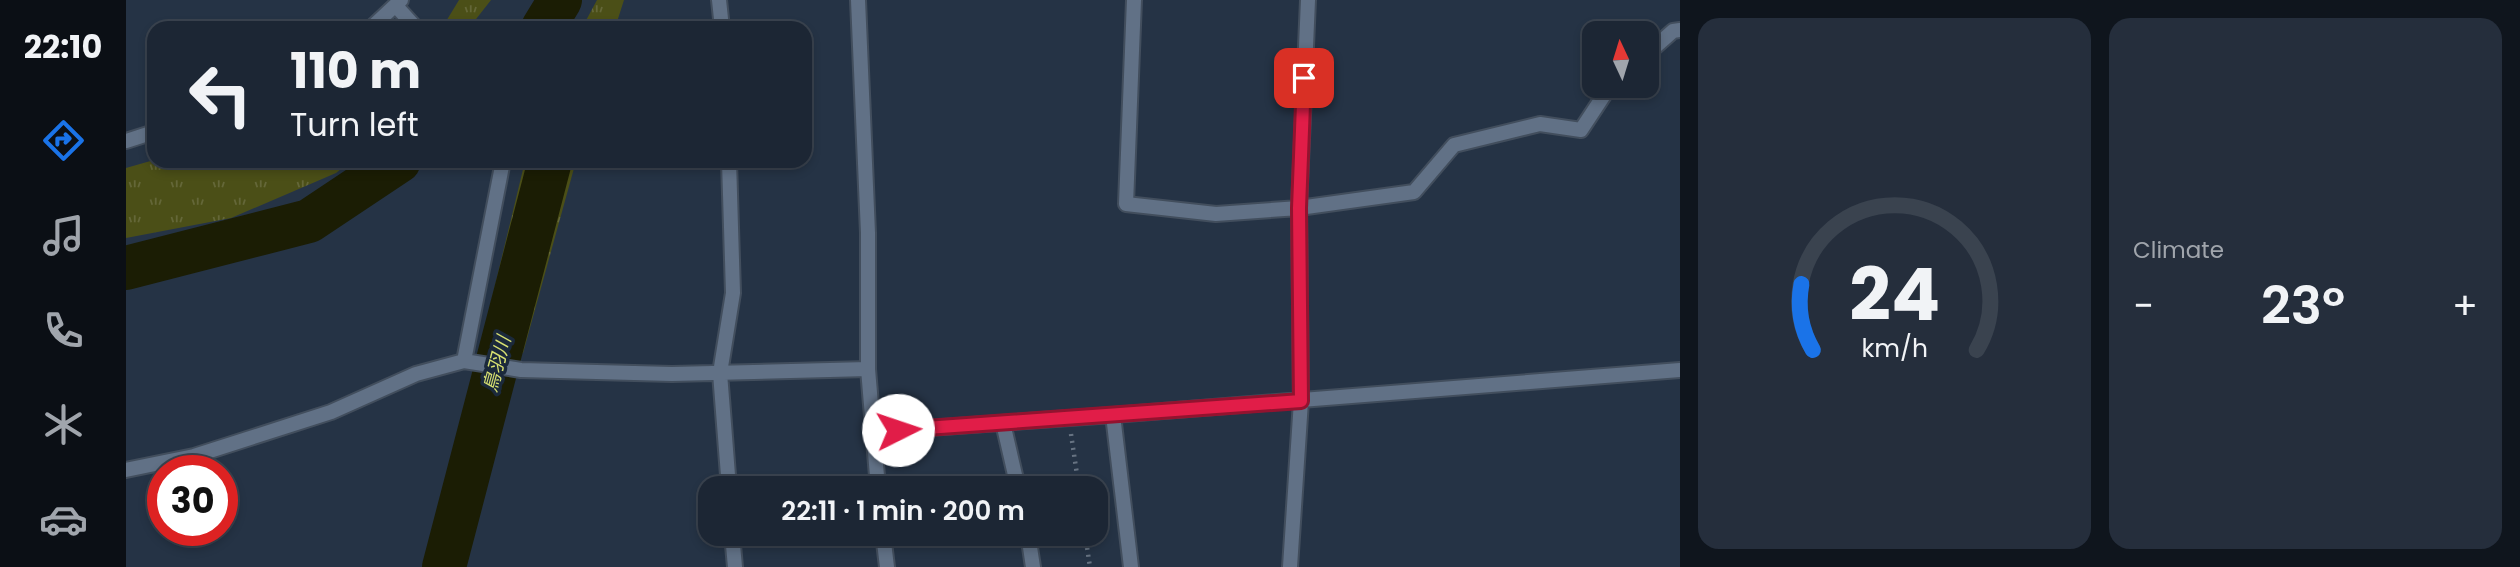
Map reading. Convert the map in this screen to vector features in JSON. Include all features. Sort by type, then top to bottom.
[{"type":"street","points":[[719,0],[721,21]]},
{"type":"street","points":[[858,0],[867,233],[868,369],[877,476]]},
{"type":"street","points":[[1134,0],[1126,204],[1216,214],[1299,208],[1414,192],[1454,145],[1540,124],[1581,130],[1602,98]]},
{"type":"street","points":[[1290,567],[1301,401],[1299,208],[1308,0]]},
{"type":"street","points":[[379,21],[399,3],[411,21]]},
{"type":"street","points":[[1659,43],[1673,31],[1680,30]]},
{"type":"street","points":[[126,141],[147,134]]},
{"type":"street","points":[[464,361],[502,168]]},
{"type":"street","points":[[728,476],[720,373],[733,293],[729,168]]},
{"type":"street","points":[[126,470],[194,456],[331,412],[415,373],[464,361],[521,370],[720,373],[868,369]]},
{"type":"street","points":[[872,432],[1680,370]]},
{"type":"street","points":[[1112,415],[1131,567]]},
{"type":"street","points":[[1003,423],[1015,476]]},
{"type":"street","points":[[734,546],[735,567]]},
{"type":"street","points":[[884,546],[887,567]]},
{"type":"street","points":[[1030,546],[1033,567]]},
{"type":"path","points":[[1069,418],[1077,476]]},
{"type":"path","points":[[1087,546],[1090,567]]},
{"type":"green space","points":[[459,0],[491,0],[474,21],[446,21]]},
{"type":"green space","points":[[597,0],[624,0],[617,21],[586,21]]},
{"type":"green space","points":[[147,162],[147,168],[342,168],[231,218],[126,238],[126,168]]},
{"type":"green space","points":[[523,168],[574,168],[523,353],[480,348]]},
{"type":"waterway","name":"鳥羽川","points":[[547,21],[560,0]]},
{"type":"waterway","name":"鳥羽川","points":[[126,268],[309,221],[388,168]]},
{"type":"waterway","name":"鳥羽川","points":[[444,567],[548,168]]},
{"type":"route","points":[[898,430],[1301,401],[1299,208],[1304,78]]}]
